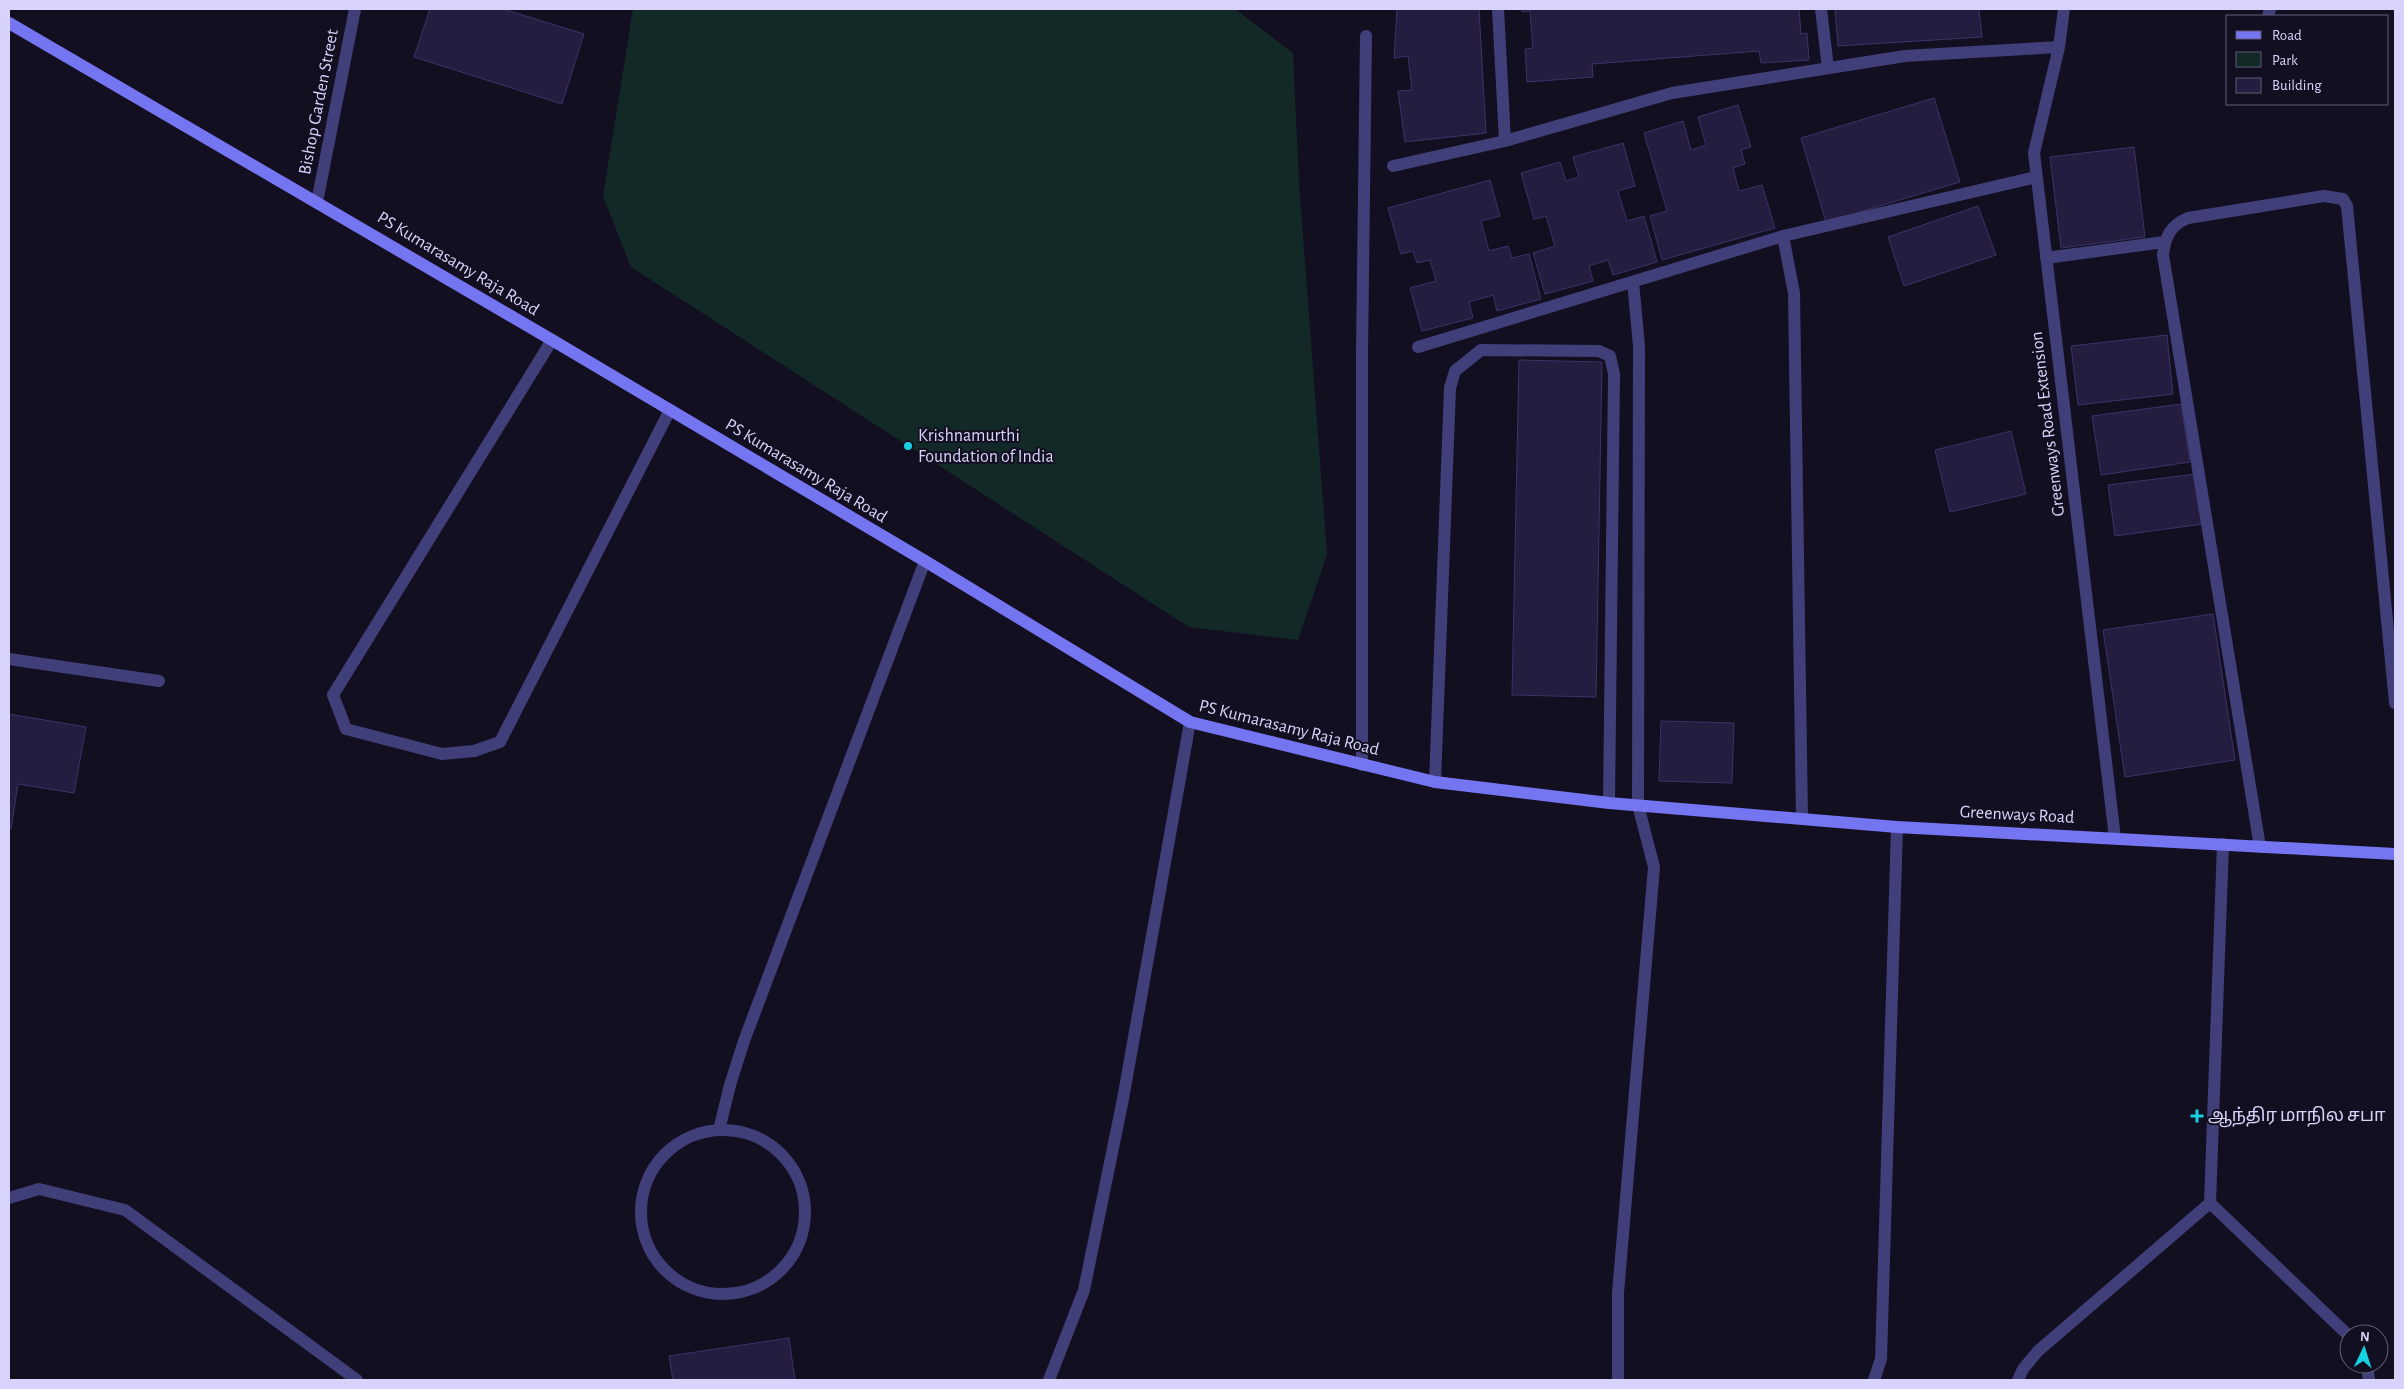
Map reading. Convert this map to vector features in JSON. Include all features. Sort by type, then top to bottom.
[{"type":"street","name":"Bishop Garden Street","points":[[317,202],[355,9]]},
{"type":"street","points":[[1498,9],[1505,141]]},
{"type":"street","points":[[1821,9],[1828,68]]},
{"type":"street","name":"Greenways Road Extension","points":[[2064,9],[2059,47],[2034,153],[2115,838]]},
{"type":"street","name":"PS Kumarasamy Raja Road","points":[[9,23],[552,340],[925,561],[1190,722],[1435,782],[1638,805]]},
{"type":"street","points":[[1362,764],[1362,362],[1366,36]]},
{"type":"street","points":[[1393,166],[1505,141],[1672,93],[1906,56],[2059,47]]},
{"type":"street","points":[[1418,347],[1783,236],[2036,177]]},
{"type":"street","points":[[2260,847],[2164,255],[2164,242],[2170,230],[2179,222],[2188,218],[2324,196],[2343,198],[2348,216],[2395,704]]},
{"type":"street","points":[[1783,236],[1794,293],[1802,818]]},
{"type":"street","points":[[2046,258],[2164,242]]},
{"type":"street","points":[[1618,1380],[1618,1293],[1654,868],[1638,805],[1639,346],[1633,282]]},
{"type":"street","points":[[552,340],[333,695],[346,729],[442,754],[474,751],[500,742],[670,410]]},
{"type":"street","points":[[1435,782],[1450,388],[1455,371],[1480,350],[1599,351],[1610,356],[1614,374],[1609,803]]},
{"type":"street","points":[[719,1130],[744,1040],[925,561]]},
{"type":"street","points":[[9,659],[159,681]]},
{"type":"street","points":[[1050,1380],[1084,1290],[1122,1099],[1190,722]]},
{"type":"street","name":"Greenways Road","points":[[1638,805],[1897,827],[2395,854]]},
{"type":"street","points":[[1874,1380],[1881,1359],[1897,827]]},
{"type":"street","points":[[2018,1380],[2023,1369],[2038,1351],[2210,1203],[2223,844]]},
{"type":"street","points":[[719,1130],[746,1132],[772,1145],[791,1164],[803,1189],[806,1216],[800,1243],[786,1266],[764,1284],[738,1293],[711,1293],[694,1288],[686,1285],[664,1270],[648,1248],[640,1222],[642,1195],[652,1170],[668,1150],[692,1135],[719,1130]]},
{"type":"street","points":[[9,1198],[39,1189],[125,1210],[357,1380]]},
{"type":"street","points":[[2210,1203],[2339,1326]]},
{"type":"green space","points":[[633,9],[1235,9],[1293,53],[1299,183],[1327,554],[1298,640],[1189,627],[631,267],[603,196]]},
{"type":"building","points":[[430,9],[503,9],[584,34],[562,104],[414,57]]},
{"type":"building","points":[[1397,9],[1479,9],[1486,133],[1405,142],[1398,91],[1412,90],[1408,56],[1394,58]]},
{"type":"building","points":[[1521,9],[1799,9],[1801,34],[1807,33],[1809,60],[1761,63],[1759,51],[1592,64],[1593,77],[1527,82],[1525,49],[1533,48],[1530,11],[1522,12]]},
{"type":"building","points":[[1835,9],[1979,9],[1982,37],[1838,46]]},
{"type":"building","points":[[1934,98],[1960,182],[1826,222],[1801,138]]},
{"type":"building","points":[[1738,105],[1751,147],[1741,150],[1745,164],[1733,168],[1739,191],[1762,185],[1775,228],[1662,260],[1650,216],[1667,211],[1644,133],[1683,121],[1691,150],[1706,145],[1698,117]]},
{"type":"building","points":[[1623,143],[1635,186],[1618,191],[1627,221],[1644,216],[1657,262],[1613,275],[1608,260],[1589,266],[1593,281],[1545,294],[1533,253],[1555,246],[1546,216],[1534,219],[1521,173],[1560,162],[1566,181],[1579,177],[1573,157]]},
{"type":"building","points":[[2134,147],[2145,237],[2061,248],[2050,157]]},
{"type":"building","points":[[1490,180],[1500,216],[1481,221],[1489,251],[1508,246],[1512,258],[1529,254],[1541,299],[1497,311],[1493,295],[1469,302],[1473,318],[1422,331],[1410,288],[1436,281],[1430,260],[1417,263],[1413,251],[1401,254],[1388,208]]},
{"type":"building","points":[[1978,206],[1996,255],[1904,286],[1888,237]]},
{"type":"building","points":[[2167,335],[2173,394],[2078,405],[2071,346]]},
{"type":"building","points":[[1519,360],[1602,362],[1596,697],[1512,695]]},
{"type":"building","points":[[2181,404],[2190,462],[2101,475],[2092,416]]},
{"type":"building","points":[[2011,431],[2026,494],[1950,512],[1935,450]]},
{"type":"building","points":[[2196,474],[2203,524],[2115,536],[2108,485]]},
{"type":"building","points":[[2213,614],[2235,760],[2125,777],[2103,630]]},
{"type":"building","points":[[9,714],[86,727],[74,793],[18,784],[11,829],[9,828]]},
{"type":"building","points":[[1661,721],[1734,723],[1732,783],[1659,781]]},
{"type":"building","points":[[789,1338],[795,1380],[673,1380],[669,1356]]},
{"type":"place","name":"Krishnamurthi Foundation of India","points":[[908,446]]},
{"type":"place","name":"ஆந்திர மாநில சபா","points":[[2197,1116]]}]
